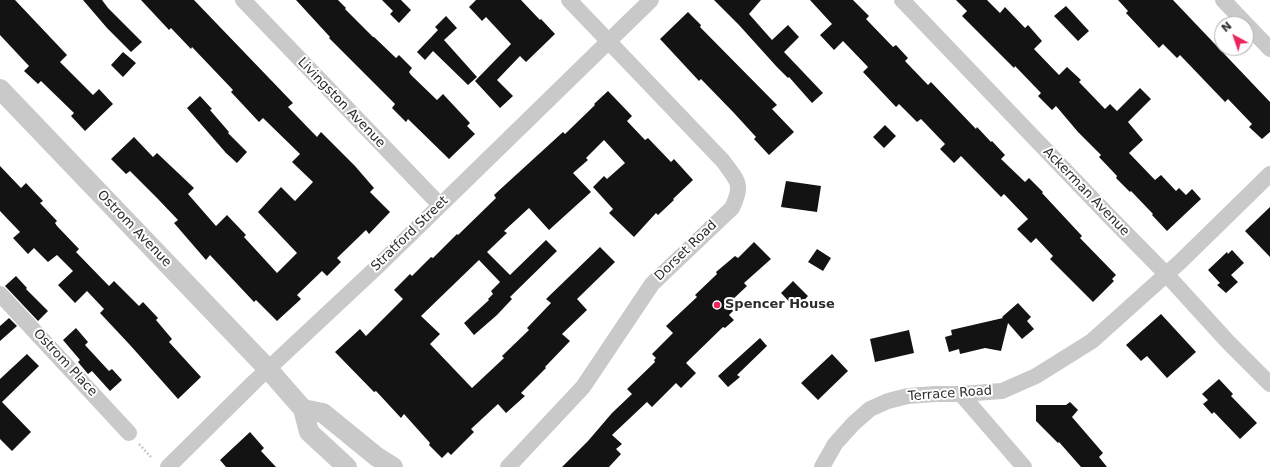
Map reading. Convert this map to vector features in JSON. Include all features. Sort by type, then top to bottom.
[{"type":"street","name":"Livingston Avenue","points":[[243,0],[440,205]]},
{"type":"street","name":"Dorset Road","points":[[508,467],[583,387],[652,284],[732,208],[738,195],[738,183],[723,161],[569,0]]},
{"type":"street","name":"Stratford Street","points":[[168,467],[268,369],[377,267],[651,0]]},
{"type":"street","name":"Ackerman Avenue","points":[[902,0],[1102,210],[1166,274],[1228,342],[1270,384]]},
{"type":"street","points":[[1222,0],[1238,16]]},
{"type":"street","points":[[1254,32],[1270,49]]},
{"type":"street","name":"Ostrom Avenue","points":[[0,89],[268,369],[303,409]]},
{"type":"street","name":"Terrace Road","points":[[822,467],[835,444],[853,424],[870,410],[888,401],[908,396],[1002,391],[1036,376],[1092,341],[1166,274],[1270,174]]},
{"type":"street","name":"Ostrom Place","points":[[0,294],[129,433]]},
{"type":"street","points":[[961,394],[1024,467]]},
{"type":"street","points":[[347,467],[309,432],[303,409],[323,413],[377,457],[393,467]]},
{"type":"building","points":[[0,0],[15,0],[67,55],[60,62],[93,95],[99,89],[113,104],[85,131],[71,116],[74,113],[41,81],[38,84],[24,71],[29,66],[0,35]]},
{"type":"building","points":[[83,0],[102,0],[142,42],[131,52],[107,28]]},
{"type":"building","points":[[141,0],[194,0],[293,103],[288,107],[317,137],[321,132],[355,166],[374,188],[370,192],[390,212],[369,234],[366,230],[337,258],[341,262],[327,276],[322,271],[297,295],[301,299],[277,321],[256,300],[254,302],[210,255],[206,260],[174,223],[178,220],[130,171],[126,174],[111,159],[134,137],[153,157],[157,153],[194,188],[188,194],[216,226],[227,215],[246,235],[244,237],[277,273],[297,253],[258,212],[281,187],[295,201],[313,182],[292,162],[300,154],[263,118],[259,122],[231,92],[233,90],[192,47],[191,49],[171,28],[169,30]]},
{"type":"building","points":[[296,0],[338,0],[373,37],[396,58],[399,55],[412,68],[409,72],[411,75],[437,100],[443,94],[470,123],[467,126],[475,134],[449,159],[408,119],[406,122],[392,108],[395,104],[329,38],[330,37]]},
{"type":"building","points":[[382,0],[401,0],[411,10],[399,23],[390,14],[393,11]]},
{"type":"building","points":[[476,0],[521,0],[555,34],[526,62],[520,56],[497,80],[513,96],[500,108],[475,81],[511,44],[486,17],[482,21],[469,7]]},
{"type":"building","points":[[714,0],[761,0],[749,14],[772,40],[788,25],[799,37],[784,52],[823,93],[812,103],[789,77],[788,78],[776,66]]},
{"type":"building","points":[[810,0],[853,0],[869,16],[866,19],[893,47],[896,45],[908,58],[905,61],[928,85],[931,82],[976,129],[977,127],[991,142],[992,141],[1005,155],[1001,159],[1025,182],[1029,178],[1043,192],[1042,193],[1082,236],[1080,238],[1116,275],[1112,279],[1114,281],[1093,302],[1050,259],[1053,256],[1036,238],[1031,243],[1017,229],[1028,219],[1004,194],[1001,197],[961,156],[954,163],[940,149],[945,144],[921,119],[917,122],[899,104],[896,107],[863,72],[868,67],[843,41],[834,50],[820,35],[832,24]]},
{"type":"building","points":[[956,0],[987,0],[1000,13],[1005,7],[1025,28],[1028,25],[1042,41],[1034,49],[1059,75],[1067,67],[1081,80],[1079,82],[1105,109],[1110,104],[1117,111],[1140,88],[1151,99],[1128,122],[1143,140],[1129,153],[1155,180],[1161,175],[1176,191],[1179,188],[1186,195],[1192,189],[1201,199],[1167,231],[1131,191],[1130,192],[1116,178],[1117,176],[1099,157],[1101,155],[1078,132],[1056,106],[1052,110],[1038,96],[1041,93],[962,16],[967,11]]},
{"type":"building","points":[[1118,0],[1173,0],[1214,43],[1214,56],[1226,56],[1270,102],[1270,132],[1262,139],[1249,127],[1252,124],[1228,99],[1225,102],[1180,55],[1177,58],[1163,44],[1159,48],[1126,13],[1128,11]]},
{"type":"building","points":[[1066,6],[1089,31],[1078,41],[1054,16]]},
{"type":"building","points":[[688,12],[701,25],[700,27],[777,105],[772,109],[794,132],[769,155],[754,139],[756,137],[734,113],[701,79],[699,81],[660,39]]},
{"type":"building","points":[[446,16],[457,28],[444,40],[477,77],[468,85],[433,51],[425,60],[417,52],[438,30],[435,27]]},
{"type":"building","points":[[123,52],[136,63],[123,77],[111,65]]},
{"type":"building","points":[[608,91],[632,116],[627,121],[645,140],[648,138],[671,162],[674,159],[693,180],[658,215],[656,213],[634,237],[609,213],[613,209],[593,187],[604,176],[607,179],[625,163],[604,140],[586,158],[588,160],[573,173],[591,192],[549,230],[529,208],[504,231],[507,233],[487,252],[510,275],[546,240],[557,251],[510,297],[512,299],[497,315],[474,335],[464,323],[489,300],[488,299],[493,294],[491,291],[500,282],[479,260],[421,316],[440,334],[430,344],[472,388],[504,358],[502,356],[529,330],[527,328],[551,303],[546,299],[600,247],[615,262],[577,299],[587,310],[562,334],[570,341],[521,393],[525,396],[506,413],[498,404],[471,429],[474,432],[451,455],[448,452],[442,458],[429,445],[430,443],[404,414],[401,418],[376,391],[374,392],[335,352],[360,329],[366,336],[403,299],[394,290],[410,274],[412,276],[431,257],[433,258],[457,234],[458,235],[496,198],[494,195],[563,132],[565,134]]},
{"type":"building","points":[[200,96],[212,109],[210,110],[229,132],[228,133],[247,152],[237,163],[226,153],[187,108]]},
{"type":"building","points":[[885,125],[896,136],[884,148],[873,137]]},
{"type":"building","points":[[0,166],[21,188],[26,183],[43,201],[40,203],[57,221],[55,223],[57,226],[79,249],[76,252],[109,286],[114,281],[139,306],[143,302],[158,318],[156,320],[172,339],[169,342],[201,377],[178,399],[100,313],[104,309],[87,291],[75,303],[58,285],[73,271],[57,255],[48,262],[34,248],[28,254],[13,238],[20,232],[0,211]]},
{"type":"building","points":[[786,181],[821,186],[817,212],[781,207]]},
{"type":"building","points":[[1270,207],[1270,257],[1245,231]]},
{"type":"building","points":[[754,242],[771,259],[744,283],[747,286],[730,302],[734,307],[732,309],[733,311],[729,315],[734,320],[725,328],[723,327],[686,363],[696,373],[681,388],[676,383],[652,407],[647,402],[612,435],[622,444],[616,449],[621,454],[609,467],[562,467],[588,441],[612,413],[632,394],[627,389],[655,362],[654,360],[656,358],[652,354],[673,333],[666,326],[697,297],[695,295],[717,274],[716,272],[735,256],[738,258]]},
{"type":"building","points":[[817,249],[831,258],[823,271],[808,262]]},
{"type":"building","points":[[1232,250],[1244,263],[1231,275],[1238,282],[1226,293],[1217,285],[1220,283],[1208,270],[1227,252],[1228,254]]},
{"type":"building","points":[[16,276],[27,288],[26,289],[48,311],[38,321],[5,286]]},
{"type":"building","points":[[793,281],[808,296],[796,309],[781,293]]},
{"type":"building","points":[[1018,303],[1031,317],[1027,321],[1034,329],[1022,339],[1008,323],[1001,351],[985,348],[960,354],[959,349],[949,352],[945,337],[952,335],[951,330],[1003,318],[1002,317]]},
{"type":"building","points":[[1161,314],[1196,352],[1167,378],[1147,356],[1141,361],[1126,345]]},
{"type":"building","points":[[9,318],[17,326],[0,341],[0,326]]},
{"type":"building","points":[[76,328],[88,342],[85,345],[109,371],[112,369],[122,380],[110,391],[92,371],[88,374],[78,362],[80,360],[63,340]]},
{"type":"building","points":[[909,330],[914,353],[875,362],[870,339]]},
{"type":"building","points":[[760,338],[767,346],[737,375],[740,377],[728,387],[718,376]]},
{"type":"building","points":[[27,354],[39,366],[2,402],[31,432],[12,451],[0,439],[0,379]]},
{"type":"building","points":[[832,354],[848,371],[818,400],[801,383]]},
{"type":"building","points":[[1219,379],[1233,394],[1231,396],[1257,423],[1240,439],[1214,412],[1212,414],[1203,404],[1208,400],[1202,394]]},
{"type":"building","points":[[1070,402],[1078,410],[1072,417],[1103,453],[1099,457],[1107,467],[1081,467],[1059,442],[1058,443],[1036,421],[1036,405],[1066,405]]},
{"type":"building","points":[[250,432],[264,448],[261,451],[276,467],[226,467],[220,460]]},
{"type":"place","name":"Spencer House","points":[[717,305]]}]
